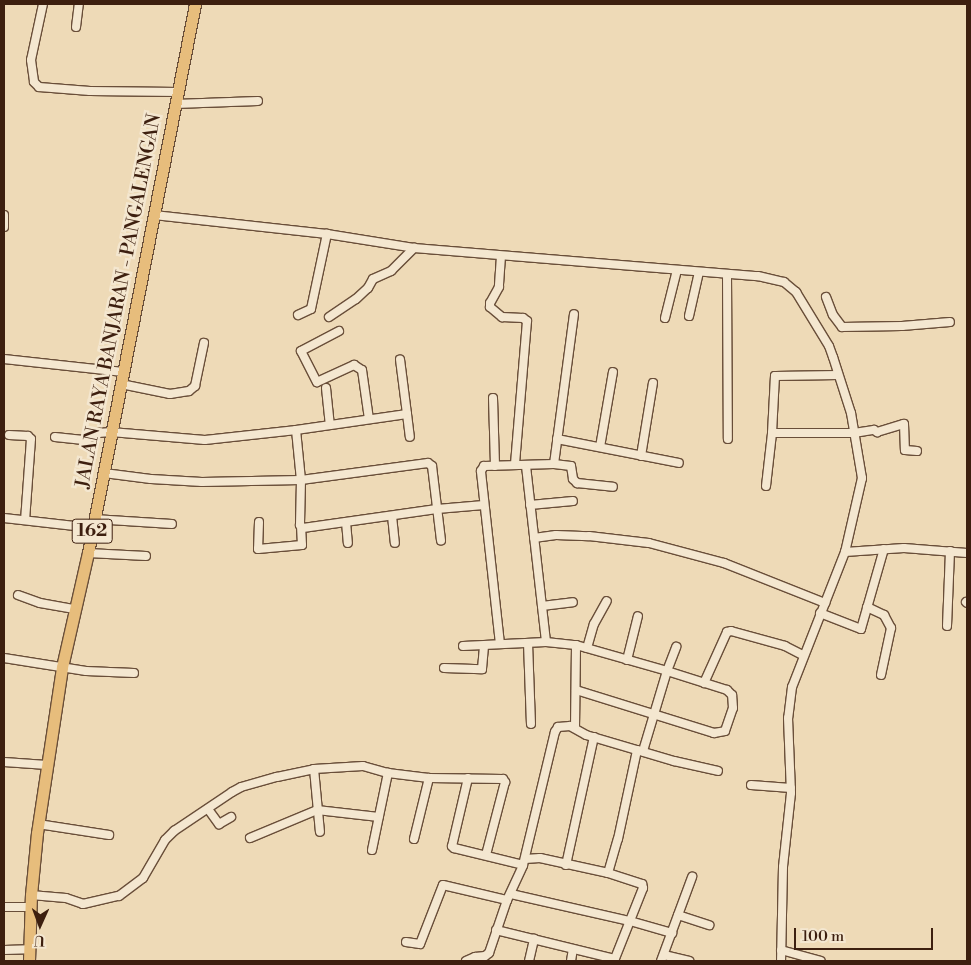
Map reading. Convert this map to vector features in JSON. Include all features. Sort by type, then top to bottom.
[{"type":"main road","name":"JALAN RAYA BANJARAN - PANGALENGAN","points":[[29,961],[30,901],[38,824],[62,667],[104,473],[110,432],[178,92],[193,4]]},
{"type":"street","points":[[43,4],[31,60],[34,82],[40,87],[90,91],[178,92]]},
{"type":"street","points":[[76,26],[79,4]]},
{"type":"street","points":[[175,104],[258,101]]},
{"type":"street","points":[[4,215],[4,227]]},
{"type":"street","points":[[154,215],[327,234],[414,248],[758,276],[790,285],[802,300],[829,346],[851,413],[862,478],[844,552],[792,687],[788,712],[791,788],[783,867],[781,961]]},
{"type":"street","points":[[298,315],[311,309],[327,234]]},
{"type":"street","points":[[330,316],[356,299],[368,288],[373,279],[391,272],[414,248]]},
{"type":"street","points":[[501,256],[498,287],[490,307],[502,317],[523,318],[527,321],[515,465]]},
{"type":"street","points":[[665,318],[678,270]]},
{"type":"street","points":[[689,316],[699,272]]},
{"type":"street","points":[[727,274],[728,439]]},
{"type":"street","points":[[826,297],[833,315],[842,327],[902,326],[950,322]]},
{"type":"street","points":[[554,464],[574,314]]},
{"type":"street","points":[[339,331],[301,351],[317,382],[354,365],[362,370],[369,419]]},
{"type":"street","points":[[121,384],[170,394],[189,391],[196,386],[204,343]]},
{"type":"street","points":[[4,360],[123,372]]},
{"type":"street","points":[[400,360],[410,437]]},
{"type":"street","points":[[600,447],[612,372]]},
{"type":"street","points":[[766,486],[772,433],[774,378],[776,375],[838,375]]},
{"type":"street","points":[[641,456],[653,383]]},
{"type":"street","points":[[326,388],[330,425]]},
{"type":"street","points":[[493,398],[495,466]]},
{"type":"street","points":[[55,437],[86,440],[98,433],[110,432],[205,440],[296,430],[407,414]]},
{"type":"street","points":[[772,433],[854,433],[874,430],[878,432],[904,424],[905,450],[917,451]]},
{"type":"street","points":[[258,522],[258,549],[302,545],[301,480],[296,430]]},
{"type":"street","points":[[9,435],[28,436],[31,439],[25,520]]},
{"type":"street","points":[[557,438],[679,463]]},
{"type":"street","points":[[104,473],[202,482],[301,480],[428,463],[432,466],[441,540]]},
{"type":"street","points":[[500,644],[484,505],[482,471],[484,466],[554,464],[571,466],[573,479],[577,483],[613,487]]},
{"type":"street","points":[[526,466],[546,642]]},
{"type":"street","points":[[530,505],[573,502]]},
{"type":"street","points":[[301,527],[437,509],[484,505]]},
{"type":"street","points":[[392,516],[395,543]]},
{"type":"street","points":[[4,518],[93,524],[172,524]]},
{"type":"street","points":[[346,522],[348,543]]},
{"type":"street","points":[[534,538],[556,535],[590,536],[649,543],[724,563],[825,603]]},
{"type":"street","points":[[844,552],[884,549],[967,553]]},
{"type":"street","points":[[820,613],[859,630],[884,549]]},
{"type":"street","points":[[947,626],[950,551]]},
{"type":"street","points":[[88,553],[146,556]]},
{"type":"street","points":[[18,595],[40,603],[74,609]]},
{"type":"street","points":[[587,648],[594,624],[607,601]]},
{"type":"street","points":[[542,606],[573,602]]},
{"type":"street","points":[[867,607],[884,615],[891,628],[881,675]]},
{"type":"street","points":[[627,660],[638,616]]},
{"type":"street","points":[[704,683],[727,632],[732,631],[785,646],[803,655]]},
{"type":"street","points":[[463,646],[546,642],[576,645],[726,690],[732,695],[732,708],[725,731],[714,734],[576,690]]},
{"type":"street","points":[[528,643],[531,724]]},
{"type":"street","points":[[575,728],[576,645]]},
{"type":"street","points":[[444,668],[482,669],[484,646]]},
{"type":"street","points":[[608,873],[640,750],[676,647]]},
{"type":"street","points":[[4,658],[86,671],[134,673]]},
{"type":"street","points":[[466,961],[488,955],[496,930],[524,862],[555,732],[558,727],[575,728],[594,737],[674,761],[718,771]]},
{"type":"street","points":[[566,865],[594,737]]},
{"type":"street","points":[[4,762],[46,765]]},
{"type":"street","points":[[4,907],[30,901],[66,898],[83,904],[118,896],[143,878],[165,840],[174,830],[241,787],[314,769],[363,766],[388,773],[429,778],[503,779],[505,782],[486,856]]},
{"type":"street","points":[[314,769],[320,832]]},
{"type":"street","points":[[372,850],[388,773]]},
{"type":"street","points":[[414,839],[429,778]]},
{"type":"street","points":[[468,778],[452,846],[454,848],[486,856],[524,862],[540,858],[608,873],[644,885],[615,960],[496,930]]},
{"type":"street","points":[[751,785],[791,788]]},
{"type":"street","points":[[208,809],[219,824],[231,817]]},
{"type":"street","points":[[250,838],[317,810],[379,817]]},
{"type":"street","points":[[38,824],[109,834]]},
{"type":"street","points":[[689,961],[663,958],[692,877]]},
{"type":"street","points":[[406,942],[420,944],[443,885],[630,921],[672,933]]},
{"type":"street","points":[[678,915],[709,925]]},
{"type":"street","points":[[529,961],[534,939]]},
{"type":"street","points":[[4,950],[29,949]]},
{"type":"street","points":[[571,961],[573,949]]},
{"type":"street","points":[[782,950],[821,961]]}]
